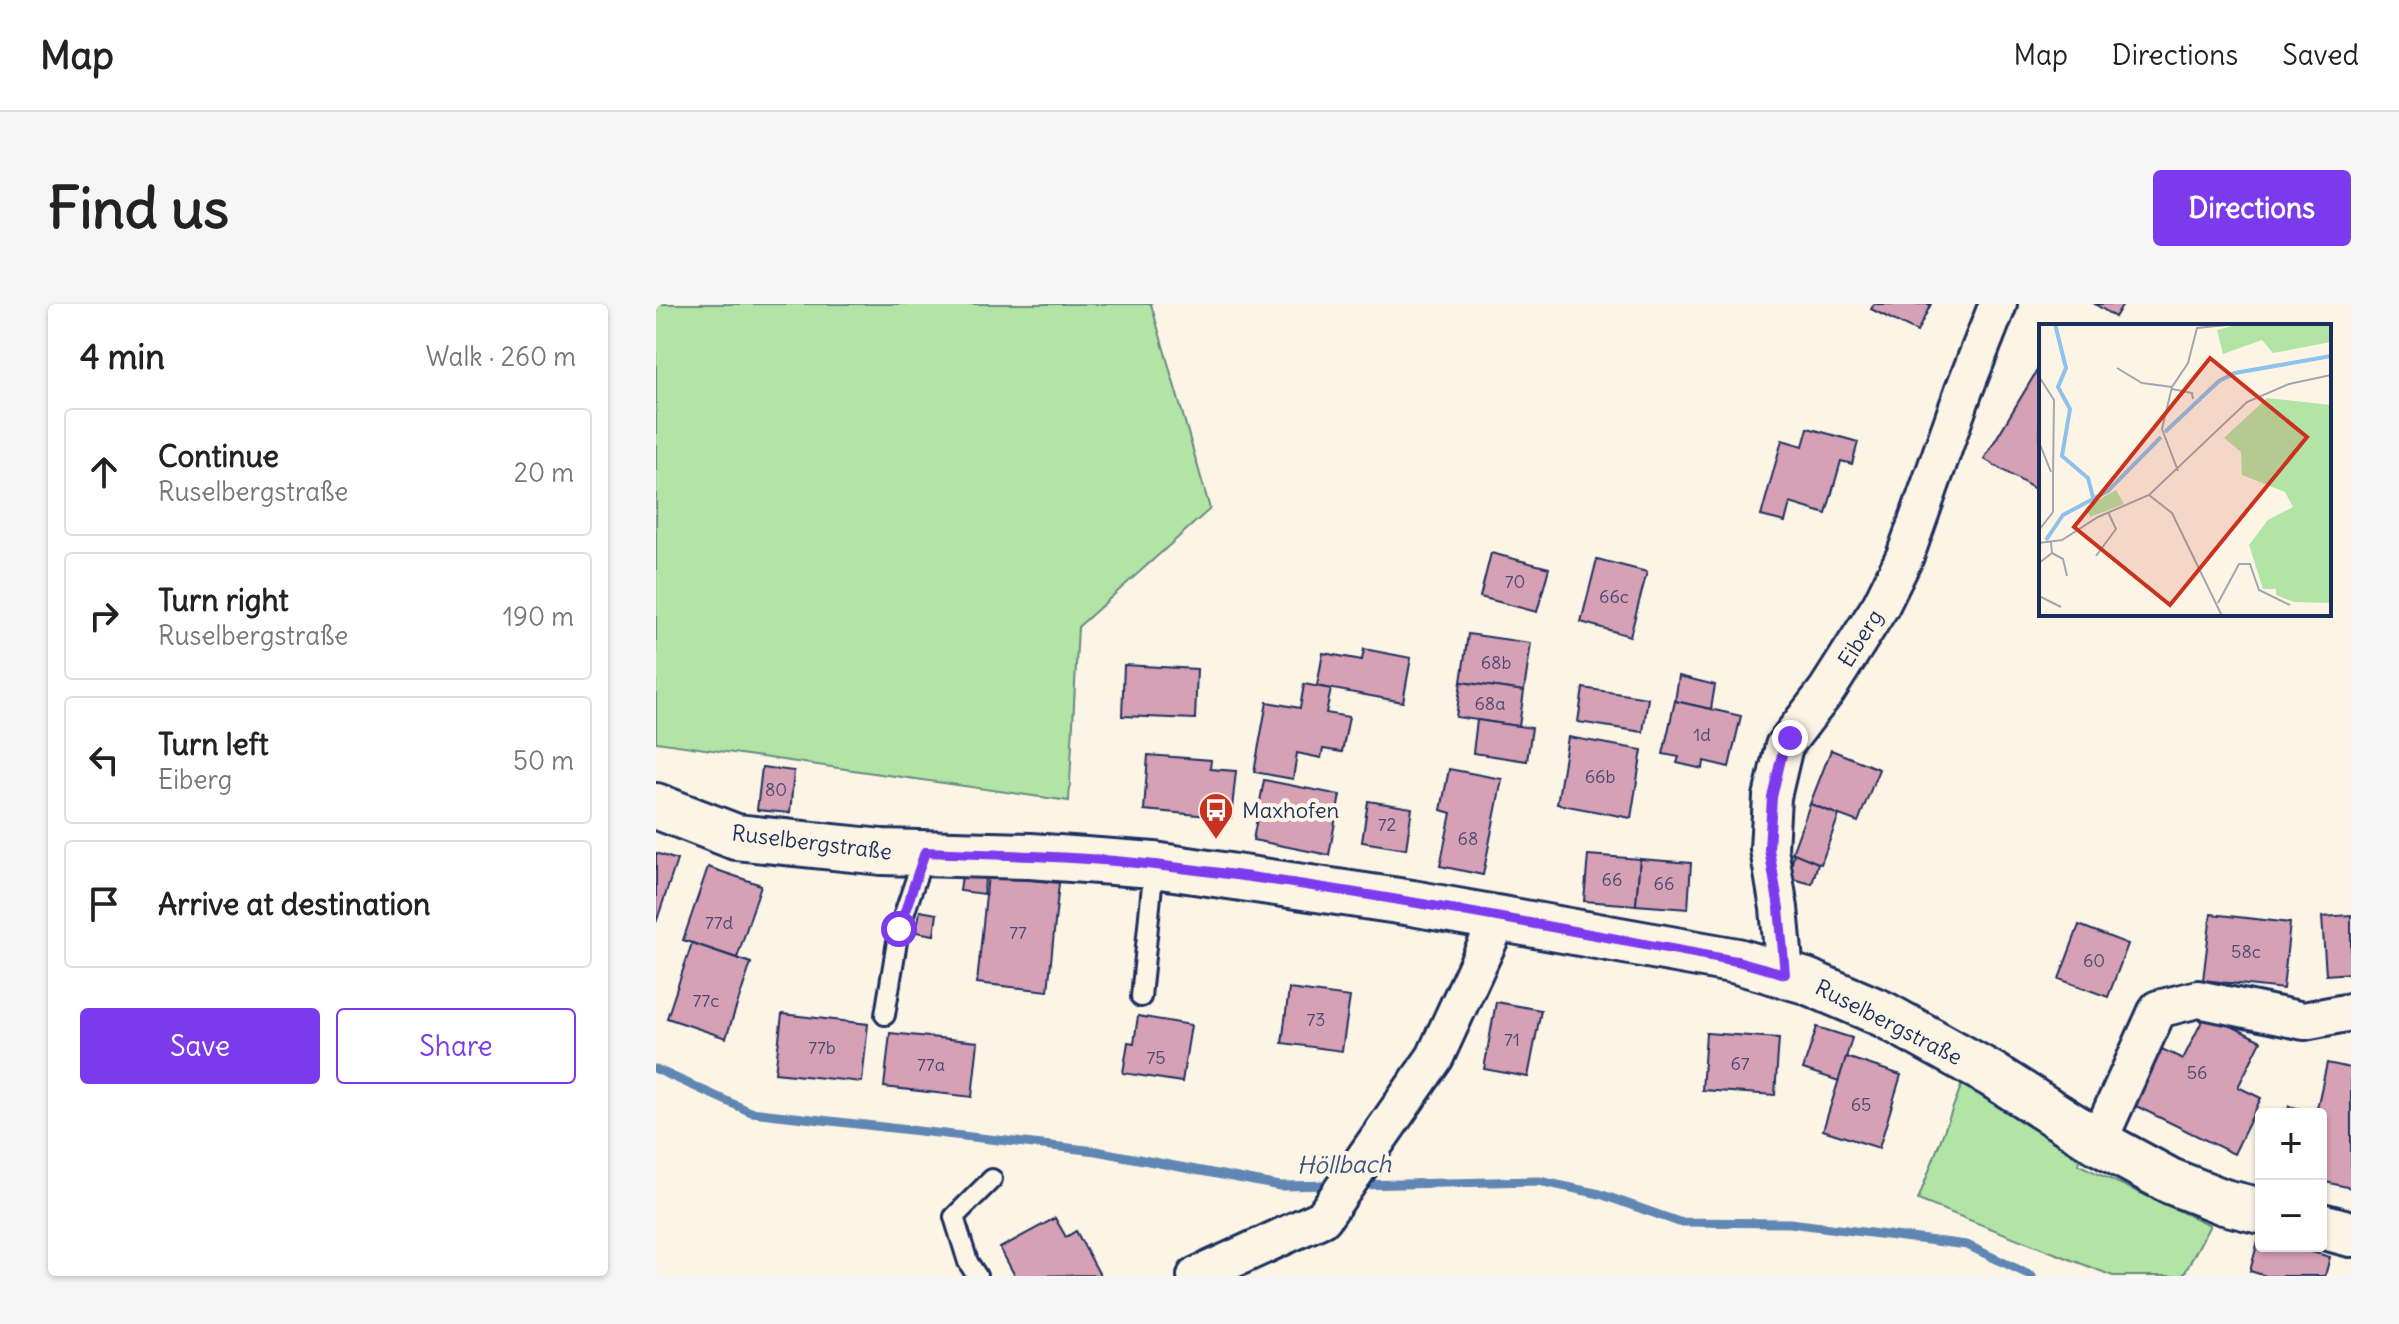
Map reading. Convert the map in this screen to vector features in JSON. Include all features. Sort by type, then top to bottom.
[{"type":"main road","name":"Ruselbergstraße","points":[[656,806],[736,837],[882,852],[1030,856],[1154,865],[1499,918],[1737,961],[1785,974],[1883,1014],[1991,1074],[2098,1142],[2170,1181],[2224,1202],[2255,1210]]},
{"type":"main road","points":[[2327,1228],[2351,1234]]},
{"type":"street","name":"Eiberg","points":[[1785,974],[1779,908],[1769,849],[1772,797],[1784,746],[1827,690],[1881,605],[1905,556],[1998,304]]},
{"type":"street","points":[[1196,1276],[1323,1218],[1435,1057],[1499,918]]},
{"type":"street","points":[[2098,1142],[2158,1009],[2198,999],[2304,1021],[2351,1012]]},
{"type":"lane","name":"Ruselbergstraße","points":[[885,1015],[899,929],[925,852]]},
{"type":"lane","points":[[1141,997],[1154,865]]},
{"type":"lane","points":[[977,1276],[968,1262],[954,1217],[992,1179]]},
{"type":"green space","points":[[656,304],[1151,304],[1210,509],[1078,627],[1069,801],[656,742]]},
{"type":"green space","points":[[1963,1081],[2080,1150],[2079,1165],[2210,1225],[2183,1276],[2113,1276],[1918,1200]]},
{"type":"building","points":[[1874,304],[1931,304],[1917,332],[1871,309]]},
{"type":"building","points":[[2095,304],[2123,304],[2115,317]]},
{"type":"building","points":[[2038,369],[2039,491],[1984,459]]},
{"type":"building","points":[[1808,428],[1858,442],[1852,464],[1841,461],[1826,514],[1790,503],[1785,522],[1761,516],[1782,440],[1803,446]]},
{"type":"building","points":[[1491,553],[1549,568],[1537,612],[1480,597]]},
{"type":"building","points":[[1597,559],[1647,572],[1630,636],[1581,622]]},
{"type":"building","points":[[1468,634],[1531,643],[1524,691],[1461,682]]},
{"type":"building","points":[[1364,649],[1411,658],[1403,702],[1317,686],[1323,653],[1362,660]]},
{"type":"building","points":[[1124,665],[1197,669],[1195,719],[1122,716]]},
{"type":"building","points":[[1679,676],[1715,685],[1711,709],[1675,701]]},
{"type":"building","points":[[1461,682],[1524,691],[1519,726],[1456,717]]},
{"type":"building","points":[[1304,684],[1331,689],[1326,713],[1349,717],[1342,752],[1323,749],[1321,758],[1297,753],[1293,779],[1254,772],[1267,702],[1300,708]]},
{"type":"building","points":[[1583,688],[1648,698],[1643,732],[1578,722]]},
{"type":"building","points":[[1675,701],[1741,716],[1729,767],[1704,761],[1703,769],[1677,763],[1679,757],[1663,754]]},
{"type":"building","points":[[1477,720],[1532,728],[1527,761],[1473,753]]},
{"type":"building","points":[[1568,737],[1642,750],[1631,818],[1557,804]]},
{"type":"building","points":[[1831,750],[1879,769],[1858,822],[1810,804]]},
{"type":"building","points":[[1148,755],[1211,760],[1210,769],[1236,771],[1231,818],[1144,810]]},
{"type":"building","points":[[762,767],[794,771],[790,813],[757,810]]},
{"type":"building","points":[[1449,769],[1502,779],[1483,875],[1440,866],[1451,813],[1441,810]]},
{"type":"building","points":[[1264,780],[1340,795],[1329,855],[1253,840]]},
{"type":"building","points":[[1368,801],[1412,808],[1406,849],[1362,842]]},
{"type":"building","points":[[1810,804],[1839,815],[1821,864],[1792,853]]},
{"type":"building","points":[[656,853],[677,860],[656,923]]},
{"type":"building","points":[[1794,853],[1818,863],[1812,884],[1789,878]]},
{"type":"building","points":[[1588,855],[1640,859],[1636,905],[1584,901]]},
{"type":"building","points":[[1640,859],[1691,863],[1688,909],[1636,905]]},
{"type":"building","points":[[708,867],[761,885],[737,958],[683,940]]},
{"type":"building","points":[[962,875],[985,878],[984,894],[960,891]]},
{"type":"building","points":[[988,875],[1059,883],[1048,991],[977,983]]},
{"type":"building","points":[[920,911],[937,914],[934,935],[916,932]]},
{"type":"building","points":[[2211,914],[2290,923],[2283,989],[2203,980]]},
{"type":"building","points":[[2351,915],[2351,973],[2326,975],[2322,917]]},
{"type":"building","points":[[2079,925],[2128,944],[2108,997],[2059,979]]},
{"type":"building","points":[[692,943],[751,963],[726,1038],[667,1018]]},
{"type":"building","points":[[1289,989],[1350,997],[1342,1051],[1282,1043]]},
{"type":"building","points":[[1496,1002],[1541,1010],[1528,1077],[1484,1069]]},
{"type":"building","points":[[2206,1013],[2261,1041],[2238,1087],[2261,1098],[2234,1154],[2134,1105],[2162,1049],[2183,1059]]},
{"type":"building","points":[[782,1014],[868,1024],[862,1082],[775,1073]]},
{"type":"building","points":[[1138,1016],[1191,1025],[1182,1082],[1123,1073],[1128,1042],[1134,1043]]},
{"type":"building","points":[[1817,1027],[1852,1038],[1839,1081],[1803,1069]]},
{"type":"building","points":[[890,1033],[978,1042],[972,1097],[884,1087]]},
{"type":"building","points":[[1706,1033],[1779,1038],[1775,1095],[1702,1090]]},
{"type":"building","points":[[1846,1057],[1901,1075],[1879,1148],[1823,1130]]},
{"type":"building","points":[[2327,1063],[2351,1068],[2351,1188],[2327,1182],[2327,1108],[2317,1108]]},
{"type":"building","points":[[1055,1218],[1066,1237],[1076,1231],[1100,1275],[1015,1276],[1000,1248]]},
{"type":"building","points":[[2255,1252],[2312,1252],[2330,1257],[2325,1276],[2266,1276],[2250,1271]]},
{"type":"waterway","name":"Höllbach","points":[[656,1069],[751,1112],[1096,1151],[1280,1186],[1334,1185]]},
{"type":"waterway","name":"Höllbach","points":[[1357,1185],[1539,1181],[1600,1194],[1679,1222],[1790,1223],[1967,1245],[2032,1276]]},
{"type":"place","name":"Maxhofen","points":[[1216,841]]},
{"type":"route","points":[[899,929],[913,880],[925,852],[1030,856],[1154,865],[1310,887],[1737,961],[1785,974],[1779,908],[1769,849],[1772,797],[1784,746],[1790,738]]}]
